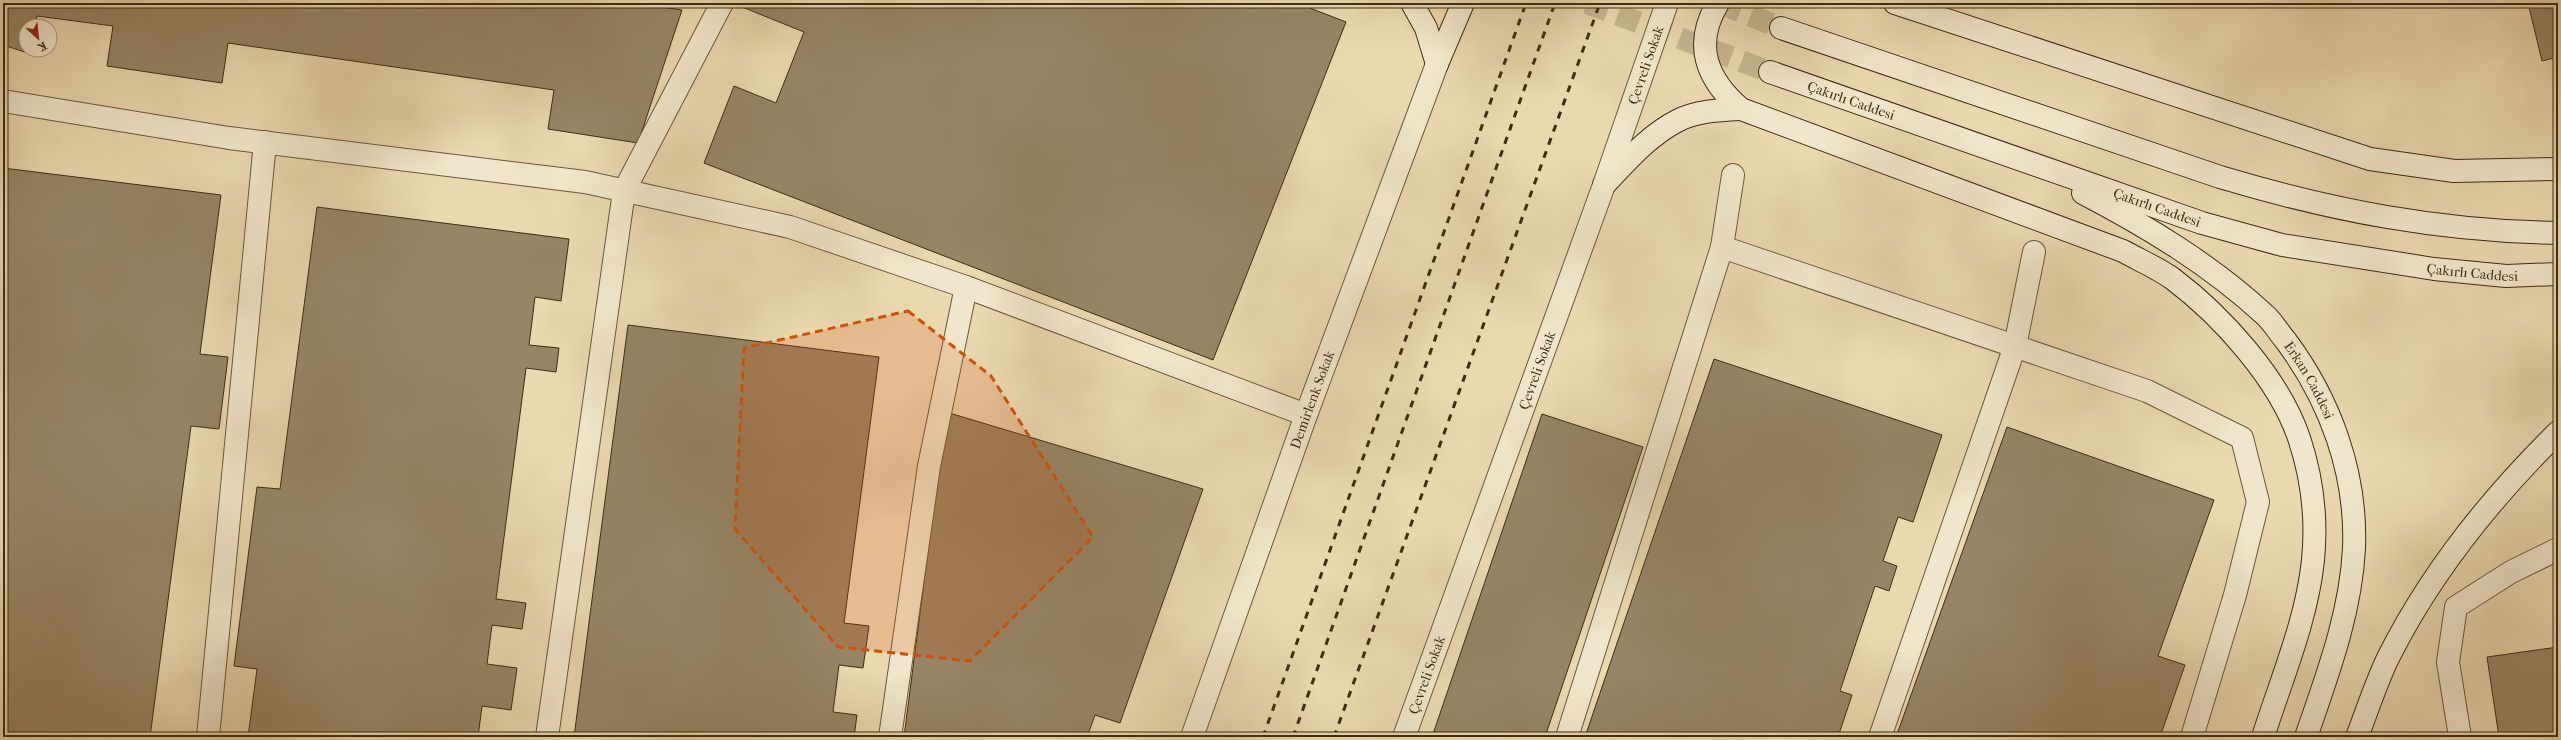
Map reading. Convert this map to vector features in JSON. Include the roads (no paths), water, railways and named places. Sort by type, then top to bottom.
[{"type":"street","points":[[547,737],[624,191],[722,3]]},
{"type":"street","points":[[1412,3],[1426,28],[1437,64]]},
{"type":"street","name":"Demirlenk Sokak","points":[[1192,737],[1306,415],[1437,64],[1463,3]]},
{"type":"street","name":"Çevreli Sokak","points":[[1404,737],[1604,185],[1667,3]]},
{"type":"street","points":[[1718,3],[1710,16],[1704,40],[1708,64],[1715,83],[1740,109]]},
{"type":"street","points":[[1895,3],[2370,159],[2454,171],[2558,169]]},
{"type":"street","points":[[1782,28],[2220,177],[2294,199],[2375,216],[2437,225],[2507,232],[2558,233]]},
{"type":"street","name":"Çakırlı Caddesi","points":[[1770,72],[2202,223],[2282,245],[2434,269],[2506,276],[2558,274]]},
{"type":"street","points":[[3,101],[265,142],[585,182],[790,228],[966,287],[1306,415]]},
{"type":"street","points":[[1604,185],[1644,144],[1678,120],[1712,111],[1740,109],[2123,251],[2172,278],[2216,315],[2250,355],[2278,395],[2299,437],[2309,476],[2314,515],[2313,561],[2301,617],[2263,737]]},
{"type":"street","points":[[208,737],[265,142]]},
{"type":"street","name":"Erkan Caddesi","points":[[2019,158],[2165,238],[2215,273],[2266,316],[2306,368],[2335,424],[2350,486],[2354,548],[2346,612],[2306,737]]},
{"type":"street","points":[[1567,737],[1722,247],[1733,175]]},
{"type":"street","points":[[1722,247],[2147,391],[2242,438],[2258,502],[2235,595],[2192,737]]},
{"type":"street","points":[[1880,737],[2015,346],[2034,252]]},
{"type":"street","points":[[890,737],[928,466],[966,287]]},
{"type":"street","points":[[2357,737],[2388,660],[2413,612],[2441,569],[2472,524],[2510,480],[2558,432]]},
{"type":"street","points":[[2460,737],[2448,662],[2456,607],[2511,572],[2558,549]]},
{"type":"tunnel","points":[[1587,3],[1770,72]]},
{"type":"tunnel","points":[[1720,3],[1781,28]]},
{"type":"railway","points":[[1263,737],[1526,3]]},
{"type":"railway","points":[[1293,737],[1555,3]]},
{"type":"railway","points":[[1334,737],[1600,3]]}]
